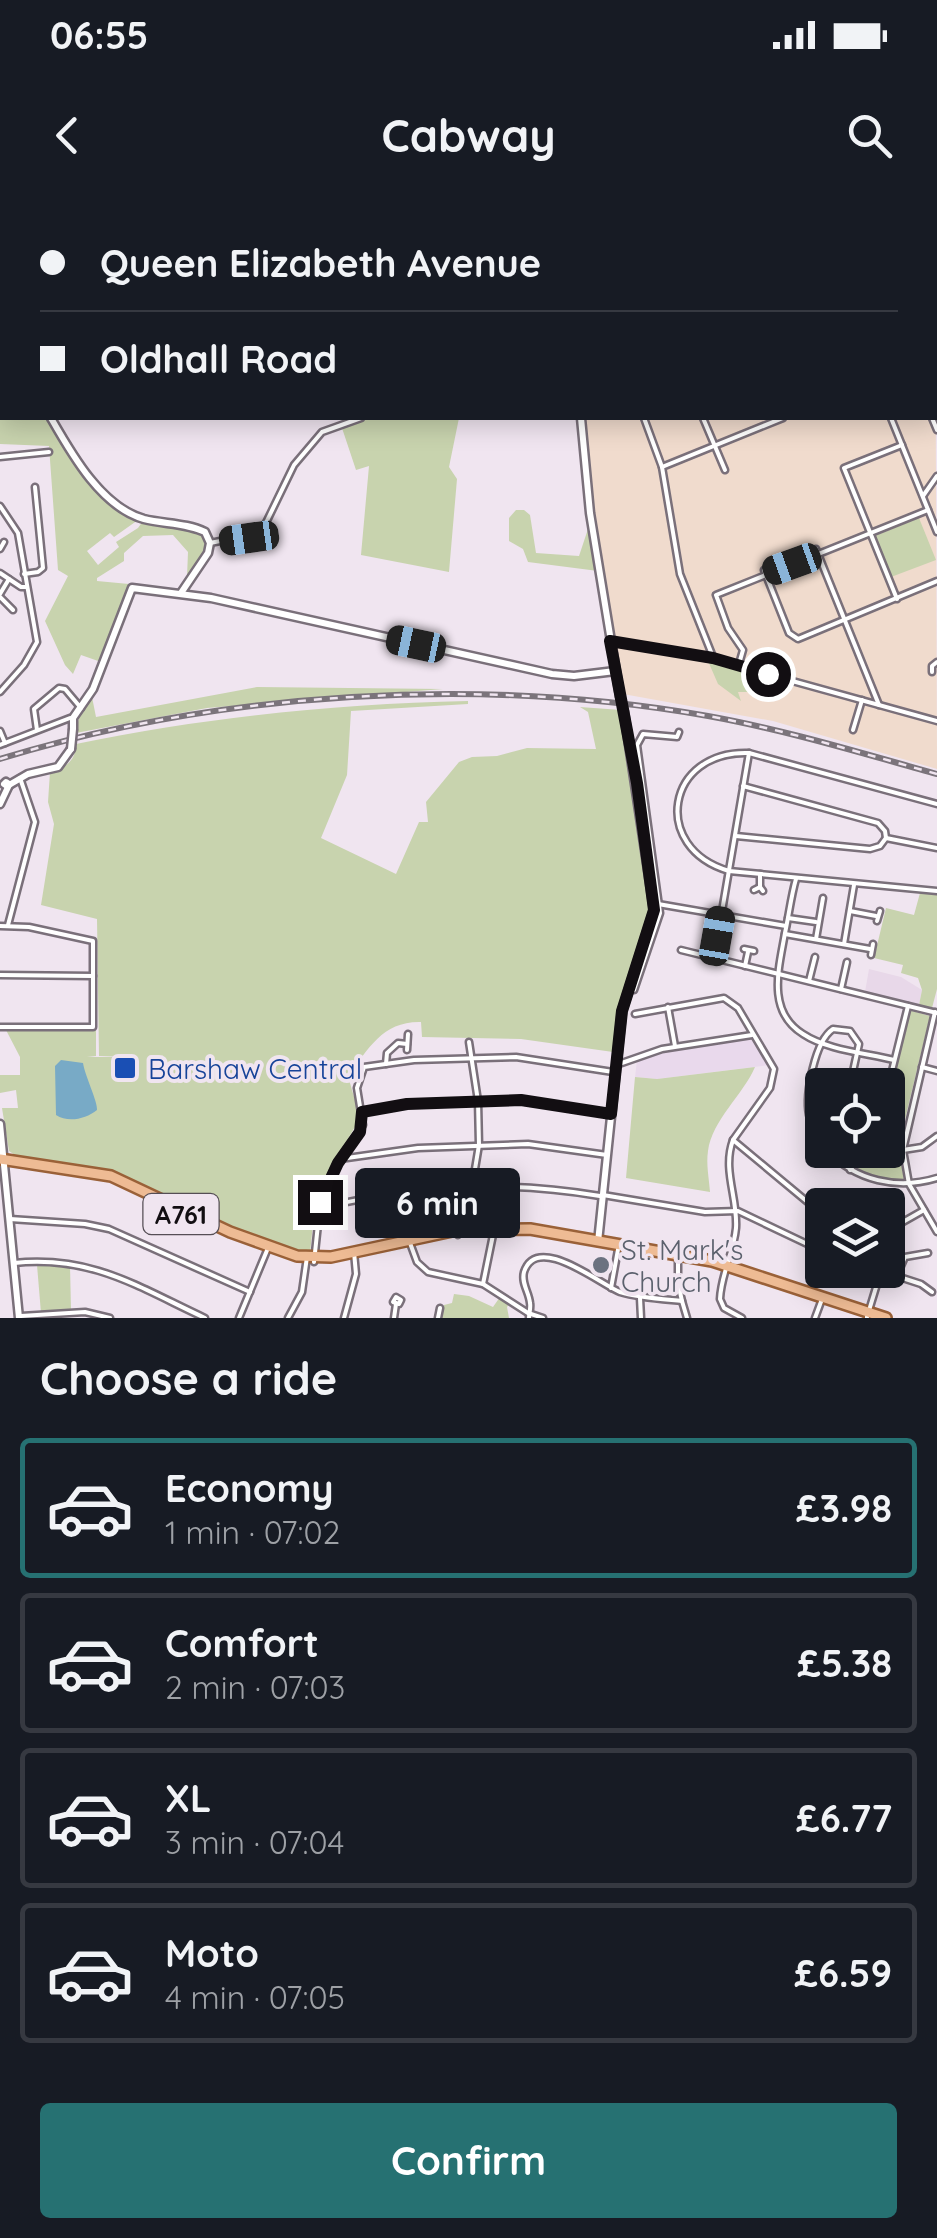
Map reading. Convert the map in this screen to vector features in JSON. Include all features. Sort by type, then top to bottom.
[{"type":"main road","name":"A761","points":[[3,1162],[111,1176],[267,1250],[311,1259],[355,1254],[458,1232],[530,1229],[707,1262],[869,1316],[886,1318]]},
{"type":"street","points":[[577,200],[589,200]]},
{"type":"street","points":[[52,420],[94,481],[125,510],[141,518],[204,532],[210,543],[208,553],[181,594]]},
{"type":"street","points":[[210,543],[262,533],[294,465],[322,432],[355,420]]},
{"type":"street","points":[[581,420],[590,513],[656,903]]},
{"type":"street","points":[[645,420],[662,466],[680,574],[713,658]]},
{"type":"street","points":[[704,420],[725,470]]},
{"type":"street","points":[[662,466],[779,420]]},
{"type":"street","points":[[892,420],[937,532]]},
{"type":"street","points":[[897,599],[844,468],[902,444]]},
{"type":"street","points":[[0,457],[49,452]]},
{"type":"street","points":[[923,496],[937,476]]},
{"type":"street","points":[[24,574],[43,568],[35,488]]},
{"type":"street","points":[[0,506],[18,533],[37,645],[0,692]]},
{"type":"street","points":[[738,666],[743,650],[728,628],[716,595],[765,572],[928,510]]},
{"type":"street","points":[[0,549],[4,542]]},
{"type":"street","points":[[817,552],[878,705]]},
{"type":"street","points":[[765,572],[793,637],[798,639],[937,581]]},
{"type":"street","points":[[0,573],[26,587]]},
{"type":"street","points":[[9,579],[0,596],[13,610]]},
{"type":"street","points":[[0,731],[2,744],[73,718],[93,689],[130,589],[181,594],[552,674],[574,676],[615,671]]},
{"type":"street","points":[[610,641],[713,658],[937,722]]},
{"type":"street","points":[[932,672],[937,662]]},
{"type":"street","points":[[38,730],[34,709],[59,688],[66,689],[81,708]]},
{"type":"street","points":[[853,730],[862,700]]},
{"type":"street","points":[[0,804],[8,784],[33,772],[58,767],[71,750],[73,718]]},
{"type":"street","points":[[598,1242],[622,1011],[656,903],[637,746],[644,734],[678,737],[679,732]]},
{"type":"street","points":[[937,804],[748,752],[728,752],[704,761],[690,774],[678,804],[680,828],[688,846],[705,862],[728,871],[937,890]]},
{"type":"street","points":[[714,958],[748,752]]},
{"type":"street","points":[[8,784],[36,822],[8,925]]},
{"type":"street","points":[[734,836],[870,849],[880,846],[886,838],[886,831],[878,823],[743,786]]},
{"type":"street","points":[[886,838],[937,848]]},
{"type":"street","points":[[759,889],[760,874]]},
{"type":"street","points":[[796,879],[778,974],[778,995],[786,1019],[802,1034],[822,1042],[894,1060]]},
{"type":"street","points":[[844,944],[854,883]]},
{"type":"street","points":[[816,939],[823,898]]},
{"type":"street","points":[[656,903],[786,926]]},
{"type":"street","points":[[850,912],[878,916]]},
{"type":"street","points":[[788,918],[816,922]]},
{"type":"street","points":[[0,926],[94,940],[93,1027],[0,1027]]},
{"type":"street","points":[[785,934],[871,949]]},
{"type":"street","points":[[681,950],[936,1013],[905,1141]]},
{"type":"street","points":[[744,966],[749,951]]},
{"type":"street","points":[[808,982],[815,957]]},
{"type":"street","points":[[841,989],[847,962]]},
{"type":"street","points":[[0,975],[94,976]]},
{"type":"street","points":[[635,1014],[724,998],[738,1008],[774,1069],[770,1088],[733,1140],[729,1181],[735,1237],[720,1295],[727,1311],[742,1318]]},
{"type":"street","points":[[892,1068],[908,1006]]},
{"type":"street","points":[[668,1008],[676,1046]]},
{"type":"street","points":[[816,1068],[822,1042],[833,1029],[847,1029],[856,1038],[854,1068]]},
{"type":"street","points":[[386,1064],[388,1052],[398,1043],[407,1047],[408,1034]]},
{"type":"street","points":[[288,1318],[302,1292],[311,1259],[318,1208],[340,1159],[360,1132],[362,1112],[357,1088],[364,1067],[472,1057],[532,1058],[616,1068],[676,1046],[754,1034]]},
{"type":"street","points":[[458,1232],[456,1204],[475,1169],[479,1145],[478,1101],[469,1042]]},
{"type":"street","points":[[922,1067],[937,1071]]},
{"type":"street","points":[[362,1112],[407,1104],[521,1100],[611,1114]]},
{"type":"street","points":[[0,1124],[18,1317],[91,1312],[110,1318]]},
{"type":"street","points":[[905,1150],[922,1147],[937,1136]]},
{"type":"street","points":[[733,1140],[805,1200]]},
{"type":"street","points":[[340,1159],[418,1148],[528,1144],[607,1155]]},
{"type":"street","points":[[905,1161],[909,1184],[937,1232]]},
{"type":"street","points":[[848,1168],[886,1182],[909,1184],[937,1178]]},
{"type":"street","points":[[318,1208],[414,1189],[524,1185],[705,1212],[735,1210],[805,1243]]},
{"type":"street","points":[[905,1221],[924,1210]]},
{"type":"street","points":[[10,1219],[108,1229],[250,1292]]},
{"type":"street","points":[[483,1284],[494,1231]]},
{"type":"street","points":[[409,1241],[417,1262],[428,1272],[483,1284],[529,1316],[543,1318]]},
{"type":"street","points":[[611,1288],[619,1245]]},
{"type":"street","points":[[239,1318],[267,1250]]},
{"type":"street","points":[[905,1258],[928,1252]]},
{"type":"street","points":[[344,1318],[354,1288],[355,1254]]},
{"type":"street","points":[[678,1256],[678,1283],[687,1318]]},
{"type":"street","points":[[529,1316],[524,1274],[538,1259],[568,1262],[611,1288],[640,1297],[682,1302]]},
{"type":"street","points":[[14,1263],[59,1261],[87,1265],[205,1318]]},
{"type":"street","points":[[905,1279],[932,1292]]},
{"type":"street","points":[[926,1287],[932,1279]]},
{"type":"street","points":[[869,1316],[876,1288]]},
{"type":"street","points":[[640,1297],[641,1318]]},
{"type":"street","points":[[815,1318],[821,1300]]},
{"type":"street","points":[[394,1318],[396,1304]]},
{"type":"street","points":[[437,1316],[440,1308]]},
{"type":"shaded area","points":[[580,420],[936,420],[937,769],[773,721],[623,694],[591,510]]},
{"type":"shaded area","points":[[869,969],[901,977],[922,990],[919,1005],[865,992]]},
{"type":"shaded area","points":[[751,1039],[769,1065],[657,1079],[635,1077],[637,1060],[648,1055]]},
{"type":"green space","points":[[0,420],[49,420],[97,489],[138,520],[114,537],[110,533],[87,551],[98,565],[119,547],[116,542],[143,521],[199,532],[205,537],[205,553],[187,577],[188,552],[173,535],[143,536],[124,553],[124,561],[97,578],[129,584],[101,662],[81,655],[73,674],[45,621],[68,576],[58,570],[49,446],[0,444]]},
{"type":"green space","points":[[364,420],[459,420],[449,467],[457,479],[449,572],[361,555],[369,466],[356,470],[342,428]]},
{"type":"green space","points":[[516,510],[530,515],[536,553],[579,556],[590,523],[598,571],[528,562],[523,549],[509,541],[509,518]]},
{"type":"green space","points":[[919,518],[936,560],[891,577],[875,536]]},
{"type":"green space","points":[[708,661],[796,685],[754,687],[752,692],[738,692],[741,701],[718,684]]},
{"type":"green space","points":[[257,687],[443,689],[207,708],[76,733],[79,717],[92,697],[96,717]]},
{"type":"green space","points":[[468,701],[351,711],[347,775],[321,838],[396,874],[419,822],[428,822],[426,802],[459,762],[527,748],[596,749],[588,712],[580,707],[621,710],[651,913],[622,998],[613,1052],[521,1039],[422,1037],[421,1022],[387,1031],[370,1046],[348,1076],[360,1118],[321,1186],[315,1204],[310,1253],[267,1244],[115,1173],[18,1157],[9,1151],[2,1108],[18,1108],[16,1090],[0,1093],[0,1075],[20,1075],[20,1057],[6,1030],[96,1030],[96,1056],[87,1057],[127,1057],[99,1056],[97,919],[41,905],[54,824],[48,802],[50,772],[69,763],[76,744],[173,726],[271,714]]},
{"type":"green space","points":[[920,893],[937,895],[937,989],[932,1008],[919,1005],[922,990],[918,978],[901,973],[903,965],[874,958],[886,908],[914,915]]},
{"type":"green space","points":[[909,1010],[930,1016],[905,1119],[905,1068],[895,1068]]},
{"type":"green space","points":[[755,1067],[711,1140],[707,1161],[710,1192],[626,1178],[635,1077],[657,1079]]},
{"type":"green space","points":[[858,1168],[902,1168],[904,1180],[902,1181],[868,1175]]},
{"type":"green space","points":[[37,1265],[70,1265],[71,1310],[41,1313]]},
{"type":"green space","points":[[454,1294],[493,1307],[500,1297],[510,1303],[509,1318],[440,1318],[444,1305],[452,1303]]},
{"type":"water","points":[[61,1060],[83,1063],[97,1106],[93,1113],[71,1119],[56,1115],[55,1066]]},
{"type":"railway","points":[[0,759],[172,718],[261,705],[442,694],[533,696],[708,716],[937,774]]},
{"type":"place","name":"Barshaw Central","points":[[125,1068]]},
{"type":"place","name":"St. Mark's Church","points":[[601,1265]]},
{"type":"route","points":[[320,1202],[338,1163],[360,1132],[362,1112],[407,1104],[521,1100],[611,1114],[622,1011],[654,910],[637,783],[610,641],[713,658],[768,674]]}]
